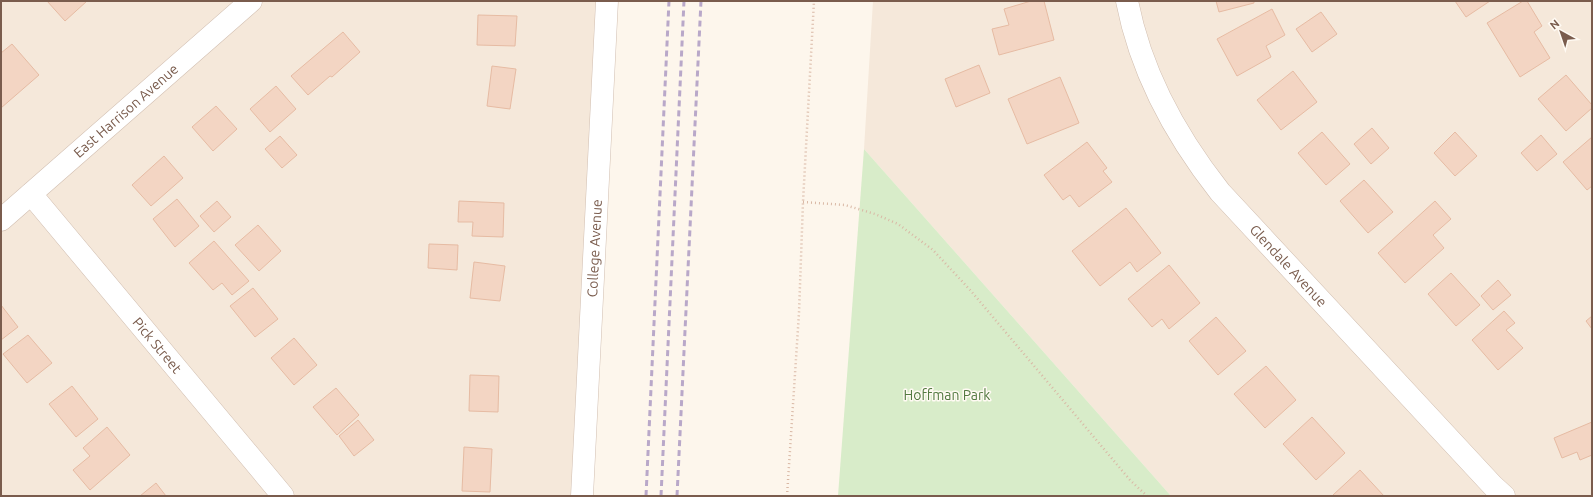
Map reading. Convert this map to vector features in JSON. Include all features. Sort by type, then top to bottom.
[{"type":"street","name":"East Harrison Avenue","points":[[1,220],[251,1]]},
{"type":"street","name":"College Avenue","points":[[582,496],[607,1]]},
{"type":"street","name":"Glendale Avenue","points":[[1127,1],[1131,21],[1143,60],[1159,98],[1178,134],[1200,167],[1220,192],[1493,486],[1504,496]]},
{"type":"street","name":"Pick Street","points":[[31,194],[283,496]]},
{"type":"path","points":[[787,496],[799,313],[803,202],[814,1]]},
{"type":"path","points":[[803,202],[845,205],[875,214],[898,224],[933,250],[971,290],[1130,480],[1147,496]]},
{"type":"shaded area","points":[[1,1],[237,1],[1,207]]},
{"type":"shaded area","points":[[262,1],[597,1],[572,496],[1,496],[1,232]]},
{"type":"shaded area","points":[[873,1],[1592,1],[1592,496],[1171,496],[864,149]]},
{"type":"green space","name":"Hoffman Park","points":[[864,149],[1171,496],[838,496]]},
{"type":"building","points":[[47,1],[87,1],[65,21]]},
{"type":"building","points":[[1031,1],[1044,1],[1054,40],[999,55],[992,29],[1009,25],[1004,9]]},
{"type":"building","points":[[1216,1],[1254,1],[1254,3],[1219,12]]},
{"type":"building","points":[[1455,1],[1490,1],[1466,17]]},
{"type":"building","points":[[1523,1],[1527,1],[1542,26],[1534,32],[1550,58],[1520,77],[1487,23]]},
{"type":"building","points":[[1272,9],[1285,35],[1266,46],[1271,57],[1237,76],[1217,39]]},
{"type":"building","points":[[1321,12],[1337,34],[1312,52],[1296,29]]},
{"type":"building","points":[[478,15],[517,16],[515,46],[477,45]]},
{"type":"building","points":[[343,32],[360,52],[332,77],[330,76],[308,95],[291,76]]},
{"type":"building","points":[[12,44],[39,75],[1,108],[1,53]]},
{"type":"building","points":[[979,65],[990,93],[956,107],[945,79]]},
{"type":"building","points":[[492,66],[516,69],[510,109],[487,106]]},
{"type":"building","points":[[1293,71],[1317,102],[1281,130],[1257,100]]},
{"type":"building","points":[[1566,75],[1592,105],[1592,108],[1566,131],[1538,99]]},
{"type":"building","points":[[1060,77],[1079,123],[1027,144],[1008,99]]},
{"type":"building","points":[[276,86],[296,109],[270,132],[250,109]]},
{"type":"building","points":[[216,106],[237,129],[213,151],[192,127]]},
{"type":"building","points":[[1372,128],[1389,148],[1371,164],[1354,144]]},
{"type":"building","points":[[1322,132],[1350,164],[1326,185],[1298,153]]},
{"type":"building","points":[[1455,132],[1477,156],[1455,176],[1434,153]]},
{"type":"building","points":[[1541,135],[1557,154],[1537,171],[1521,153]]},
{"type":"building","points":[[280,136],[297,155],[282,168],[265,149]]},
{"type":"building","points":[[1592,137],[1592,186],[1587,190],[1563,162]]},
{"type":"building","points":[[1087,142],[1107,168],[1103,171],[1112,182],[1079,207],[1070,195],[1063,200],[1044,175]]},
{"type":"building","points":[[164,156],[183,178],[151,206],[132,185]]},
{"type":"building","points":[[1364,180],[1393,212],[1368,233],[1340,201]]},
{"type":"building","points":[[177,199],[199,226],[175,247],[153,219]]},
{"type":"building","points":[[217,201],[231,217],[214,232],[200,216]]},
{"type":"building","points":[[459,201],[504,203],[503,237],[472,236],[473,222],[458,222]]},
{"type":"building","points":[[1435,201],[1451,219],[1433,235],[1444,248],[1405,283],[1378,253]]},
{"type":"building","points":[[1126,208],[1161,253],[1137,272],[1130,262],[1100,286],[1072,251]]},
{"type":"building","points":[[258,225],[281,251],[259,271],[235,245]]},
{"type":"building","points":[[214,241],[249,281],[232,295],[222,283],[213,290],[189,263]]},
{"type":"building","points":[[429,244],[458,245],[457,270],[428,268]]},
{"type":"building","points":[[474,262],[505,266],[500,301],[470,298]]},
{"type":"building","points":[[1169,265],[1200,303],[1169,329],[1162,319],[1152,327],[1128,299]]},
{"type":"building","points":[[1451,273],[1480,305],[1456,326],[1428,294]]},
{"type":"building","points":[[1498,280],[1511,295],[1493,310],[1481,296]]},
{"type":"building","points":[[253,288],[278,319],[255,337],[230,306]]},
{"type":"building","points":[[1,305],[18,327],[1,340]]},
{"type":"building","points":[[1504,311],[1515,323],[1506,330],[1523,348],[1498,370],[1472,340]]},
{"type":"building","points":[[1592,316],[1592,329],[1586,321]]},
{"type":"building","points":[[1216,317],[1246,351],[1218,375],[1189,341]]},
{"type":"building","points":[[28,335],[52,363],[27,383],[3,354]]},
{"type":"building","points":[[294,338],[317,365],[294,385],[271,358]]},
{"type":"building","points":[[1266,366],[1296,400],[1265,428],[1234,394]]},
{"type":"building","points":[[470,375],[499,376],[498,412],[469,411]]},
{"type":"building","points":[[72,386],[98,419],[76,437],[49,404]]},
{"type":"building","points":[[336,388],[359,415],[337,435],[313,407]]},
{"type":"building","points":[[1312,417],[1345,453],[1316,480],[1283,444]]},
{"type":"building","points":[[358,420],[374,440],[354,456],[339,436]]},
{"type":"building","points":[[1592,422],[1592,455],[1580,460],[1577,452],[1562,458],[1554,438]]},
{"type":"building","points":[[107,427],[130,455],[90,490],[73,470],[90,456],[83,448]]},
{"type":"building","points":[[464,447],[492,449],[490,492],[462,491]]},
{"type":"building","points":[[1360,470],[1384,496],[1333,495]]},
{"type":"building","points":[[156,483],[166,496],[140,496]]},
{"type":"railway","points":[[646,496],[669,1]]},
{"type":"railway","points":[[661,496],[684,1]]},
{"type":"railway","points":[[677,496],[701,1]]}]
